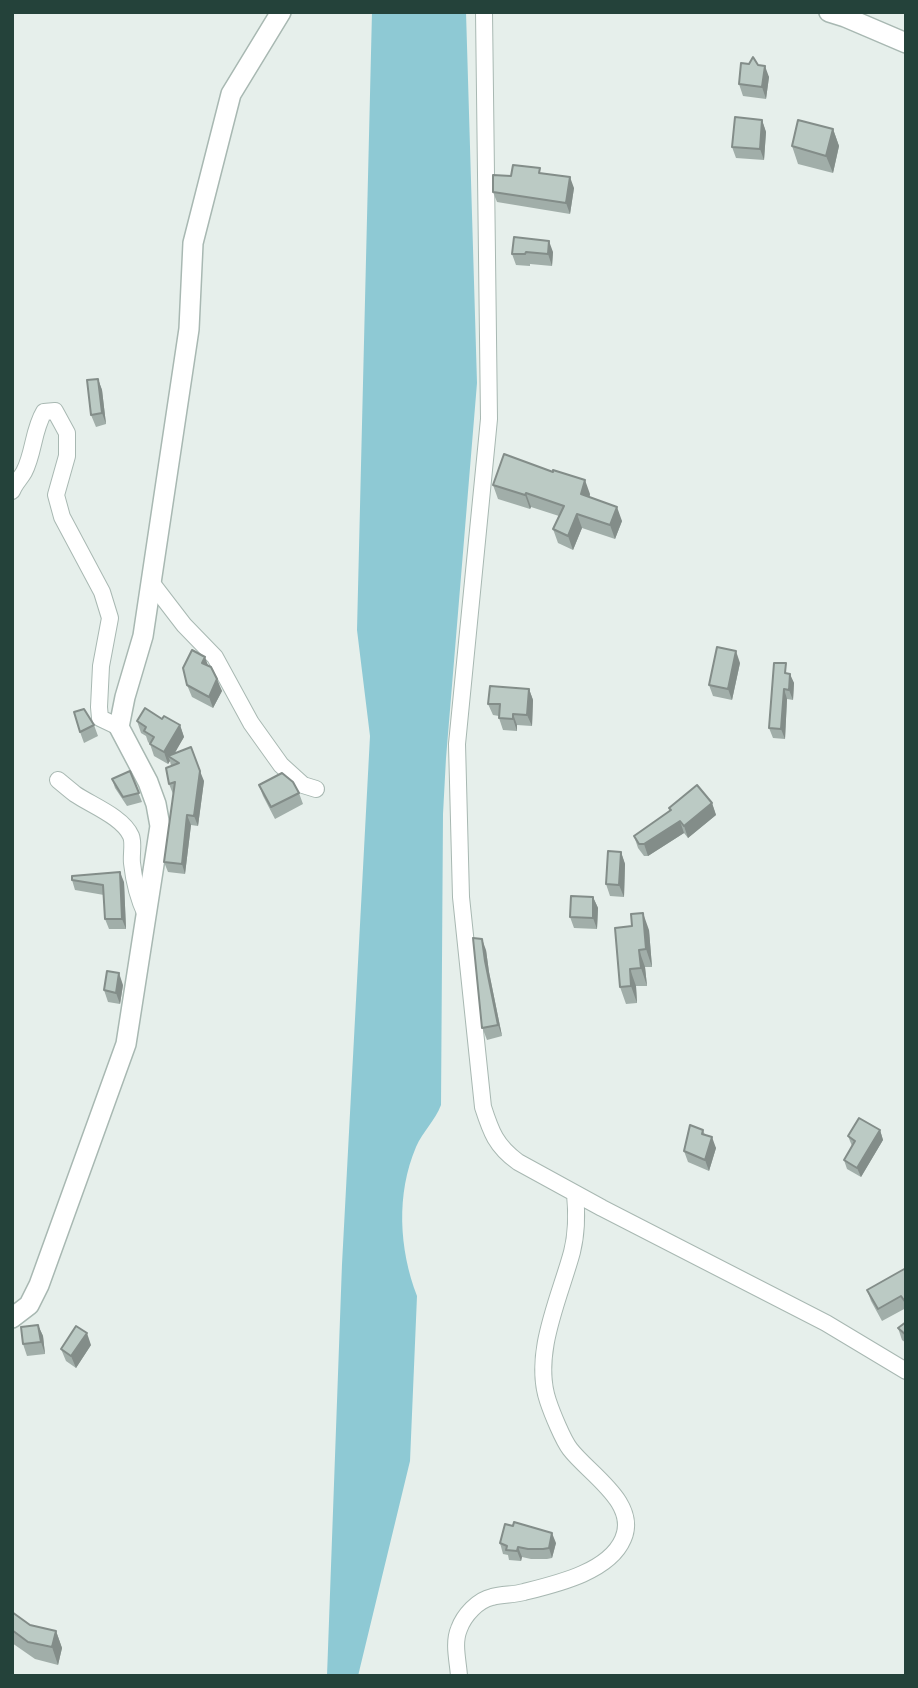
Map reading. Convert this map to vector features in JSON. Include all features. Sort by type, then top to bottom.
[{"type":"street","points":[[119,727],[143,636],[189,329],[193,243],[231,94],[281,12]]},
{"type":"street","points":[[484,12],[489,419],[457,744],[461,897],[483,1107],[492,1134],[505,1153],[518,1162],[826,1323],[906,1371]]},
{"type":"street","points":[[829,12],[906,43]]},
{"type":"street","points":[[12,491],[34,444],[38,422],[44,412],[55,411],[67,433],[67,456],[56,495],[62,517],[102,592],[110,618],[101,666],[100,718],[119,727],[148,782],[160,826],[126,1044],[39,1285],[29,1305],[12,1318]]},
{"type":"street","points":[[151,582],[184,625],[215,657],[251,723],[281,765],[303,785],[316,789]]},
{"type":"street","points":[[58,780],[94,806],[107,811],[132,836],[132,861],[138,898],[146,915]]},
{"type":"street","points":[[459,1676],[456,1643],[458,1630],[466,1616],[479,1603],[491,1597],[521,1593],[582,1575],[611,1557],[623,1540],[627,1524],[623,1507],[569,1448],[544,1385],[548,1333],[572,1249],[577,1219],[575,1194]]},
{"type":"water","points":[[372,12],[466,12],[477,383],[443,814],[441,1105],[416,1147],[405,1184],[403,1202],[406,1260],[417,1296],[410,1461],[358,1676],[327,1676],[342,1264],[370,736],[357,630]]},
{"type":"building","points":[[753,57],[758,65],[765,66],[762,87],[739,84],[741,63],[749,64]]},
{"type":"building","points":[[735,117],[762,120],[760,149],[732,147]]},
{"type":"building","points":[[798,120],[833,129],[826,156],[792,146]]},
{"type":"building","points":[[513,165],[540,168],[539,173],[570,177],[566,203],[493,192],[493,175],[511,176]]},
{"type":"building","points":[[514,237],[549,241],[548,254],[512,254]]},
{"type":"building","points":[[98,379],[102,413],[91,415],[87,380]]},
{"type":"building","points":[[504,454],[553,472],[585,480],[581,494],[617,507],[610,525],[577,514],[568,536],[553,529],[564,506],[493,485]]},
{"type":"building","points":[[717,647],[736,651],[728,689],[709,685]]},
{"type":"building","points":[[192,650],[205,657],[202,663],[211,667],[217,679],[209,697],[187,685],[183,668]]},
{"type":"building","points":[[774,663],[786,663],[785,673],[790,674],[789,690],[784,689],[781,729],[769,728]]},
{"type":"building","points":[[490,686],[529,689],[527,715],[513,714],[513,719],[499,718],[500,704],[488,704]]},
{"type":"building","points":[[145,708],[162,719],[164,716],[180,725],[164,752],[150,744],[154,737],[144,731],[146,727],[137,721]]},
{"type":"building","points":[[84,709],[94,725],[80,732],[74,712]]},
{"type":"building","points":[[191,747],[200,771],[194,816],[187,815],[182,864],[164,862],[175,782],[169,784],[166,768],[179,763],[168,756]]},
{"type":"building","points":[[130,771],[139,793],[123,797],[112,779]]},
{"type":"building","points":[[282,773],[293,782],[299,793],[271,807],[259,785]]},
{"type":"building","points":[[697,785],[712,803],[684,826],[680,821],[644,844],[639,844],[634,836],[671,810],[669,808]]},
{"type":"building","points":[[608,851],[621,852],[619,885],[606,884]]},
{"type":"building","points":[[120,872],[122,919],[105,919],[103,885],[72,880],[72,876]]},
{"type":"building","points":[[571,896],[593,897],[593,918],[570,917]]},
{"type":"building","points":[[643,913],[646,949],[639,950],[641,968],[630,969],[631,986],[620,987],[615,928],[632,926],[631,914]]},
{"type":"building","points":[[473,938],[482,939],[498,1025],[482,1028]]},
{"type":"building","points":[[107,971],[119,973],[116,993],[104,990]]},
{"type":"building","points":[[859,1118],[880,1130],[857,1168],[844,1160],[855,1141],[848,1136]]},
{"type":"building","points":[[690,1125],[703,1130],[702,1134],[712,1137],[705,1160],[684,1151]]},
{"type":"building","points":[[906,1268],[906,1303],[901,1296],[878,1309],[867,1290]]},
{"type":"building","points":[[906,1322],[906,1335],[898,1328]]},
{"type":"building","points":[[38,1325],[41,1342],[23,1344],[21,1327]]},
{"type":"building","points":[[76,1326],[87,1333],[71,1356],[61,1349]]},
{"type":"building","points":[[514,1522],[552,1533],[549,1548],[518,1547],[517,1551],[506,1550],[507,1546],[500,1543],[505,1524],[513,1526]]},
{"type":"building","points":[[12,1612],[30,1625],[56,1631],[52,1647],[28,1642],[12,1630]]}]
